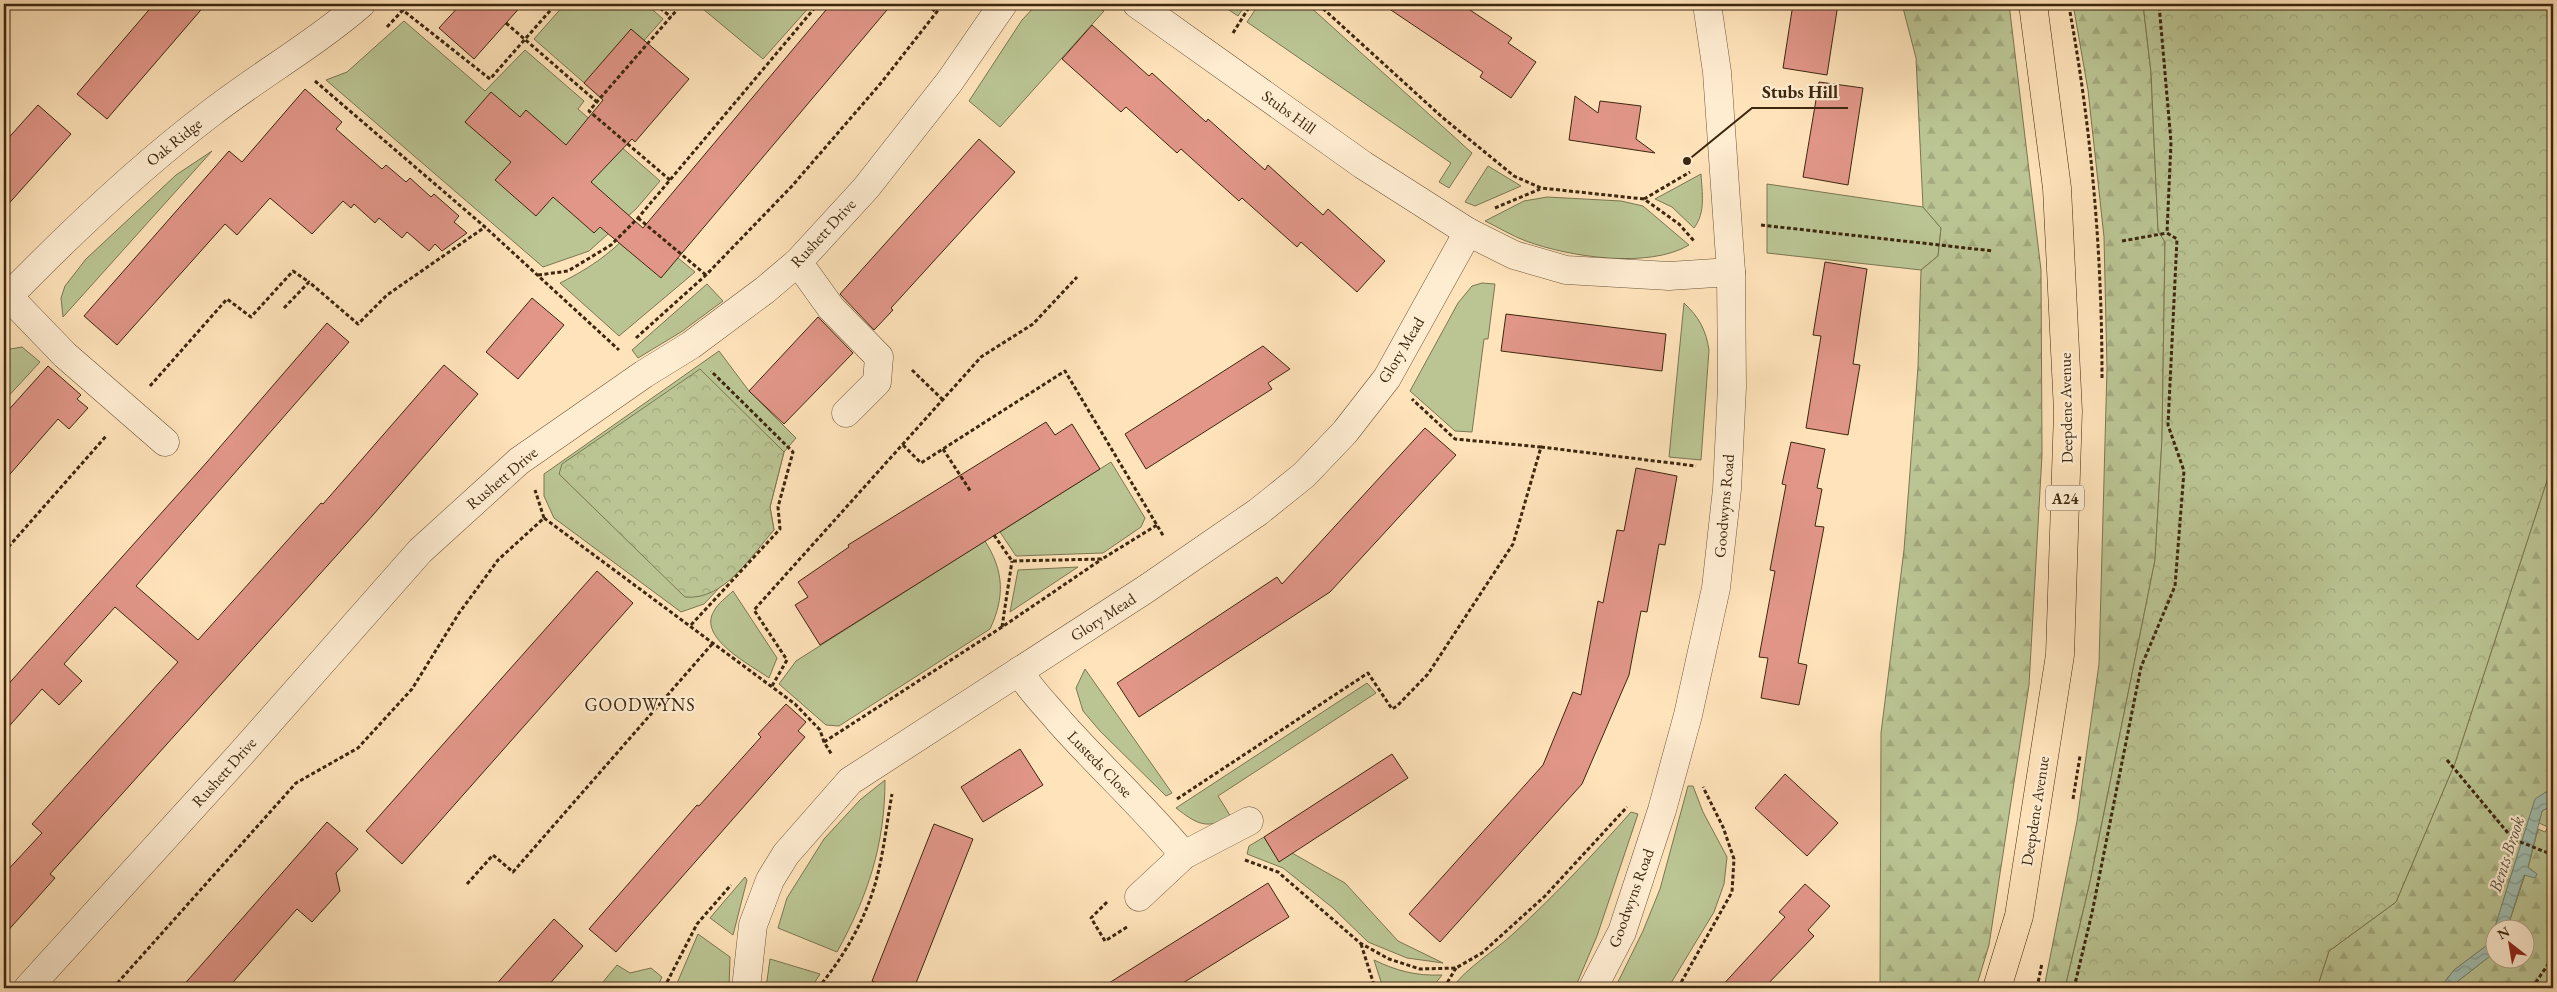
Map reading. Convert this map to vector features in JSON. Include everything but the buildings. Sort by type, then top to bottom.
[{"type":"highway","name":"Deepdene Avenue","points":[[1997,988],[2019,916],[2060,645],[2068,402],[2057,188],[2033,4]]},
{"type":"street","name":"Oak Ridge","points":[[6,299],[136,172],[212,112],[337,25],[361,4]]},
{"type":"street","name":"Rushett Drive","points":[[28,988],[240,755],[420,551],[519,461],[644,374],[691,344],[765,290],[798,262],[866,188],[944,89],[1004,4]]},
{"type":"street","name":"Stubs Hill","points":[[1137,4],[1363,165],[1468,232],[1514,255],[1566,270],[1669,276],[1731,272]]},
{"type":"street","name":"Goodwyns Road","points":[[1593,988],[1622,932],[1662,810],[1688,715],[1716,588],[1728,470],[1732,386],[1731,272],[1717,72],[1708,4]]},
{"type":"street","name":"Glory Mead","points":[[746,988],[753,925],[770,880],[786,854],[850,782],[1258,512],[1304,475],[1345,432],[1387,378],[1468,232]]},
{"type":"street","points":[[798,262],[831,308],[879,357],[877,382],[846,414]]},
{"type":"street","points":[[6,299],[65,355],[164,442]]},
{"type":"street","name":"Lusteds Close","points":[[1019,671],[1027,684],[1074,738],[1152,816],[1184,855]]},
{"type":"street","points":[[1139,897],[1184,855],[1249,821]]},
{"type":"path","points":[[396,4],[490,79],[556,4]]},
{"type":"path","points":[[655,4],[671,17]]},
{"type":"path","points":[[670,180],[589,111],[682,4]]},
{"type":"path","points":[[538,275],[568,271],[611,245],[638,218],[818,4]]},
{"type":"path","points":[[927,4],[938,13]]},
{"type":"path","points":[[1318,4],[1470,140],[1514,176],[1541,188],[1644,198],[1679,224],[1695,242],[1700,274]]},
{"type":"path","points":[[2159,4],[2171,142],[2167,233]]},
{"type":"path","points":[[506,23],[597,102]]},
{"type":"path","points":[[288,58],[485,227],[644,374]]},
{"type":"path","points":[[1468,232],[1478,216],[1541,188]]},
{"type":"path","points":[[638,218],[706,275]]},
{"type":"path","points":[[1728,221],[1993,250]]},
{"type":"path","points":[[146,390],[227,299],[251,317],[293,270],[358,324],[387,295],[485,227]]},
{"type":"path","points":[[2074,988],[2092,913],[2141,667],[2175,586],[2184,471],[2168,425],[2177,238],[2167,233],[2122,241]]},
{"type":"path","points":[[772,686],[787,660],[754,610],[981,357],[1033,324],[1077,277]]},
{"type":"path","points":[[284,308],[309,282]]},
{"type":"path","points":[[691,344],[708,368],[793,452],[778,507],[780,529],[691,625]]},
{"type":"path","points":[[903,446],[921,463],[1065,371],[1167,542]]},
{"type":"path","points":[[1387,378],[1455,439],[1541,447],[1728,470]]},
{"type":"path","points":[[4,552],[112,430]]},
{"type":"path","points":[[1152,816],[1368,673],[1392,709],[1397,706],[1428,674],[1513,544],[1541,447]]},
{"type":"path","points":[[944,449],[971,492]]},
{"type":"path","points":[[519,461],[532,480],[544,518],[691,625],[795,704],[820,730],[824,742],[850,782]]},
{"type":"path","points":[[113,988],[296,783],[358,748],[406,696],[459,613],[498,560],[544,518]]},
{"type":"path","points":[[824,742],[1002,627],[1102,559],[1157,525]]},
{"type":"path","points":[[994,535],[1012,561],[1002,627]]},
{"type":"path","points":[[1012,561],[1102,559]]},
{"type":"path","points":[[467,884],[493,855],[513,872],[713,643]]},
{"type":"path","points":[[2447,760],[2513,839],[2553,855]]},
{"type":"path","points":[[1444,988],[1456,968],[1482,952],[1545,896],[1631,802]]},
{"type":"path","points":[[1211,840],[1244,860],[1278,872],[1360,943],[1389,959],[1420,969],[1456,968]]},
{"type":"path","points":[[664,988],[697,924],[735,880]]},
{"type":"path","points":[[1111,899],[1091,918],[1105,941],[1130,925]]},
{"type":"path","points":[[1360,943],[1375,988]]},
{"type":"path","points":[[2532,988],[2553,957]]},
{"type":"green space","points":[[565,4],[646,4],[663,19],[597,94],[534,39]]},
{"type":"green space","points":[[697,4],[812,4],[763,59]]},
{"type":"green space","points":[[1037,4],[1090,4],[1104,11],[1000,127],[969,101],[1022,20]]},
{"type":"green space","points":[[1220,4],[1246,4],[1238,16]]},
{"type":"green space","points":[[1259,4],[1307,4],[1472,153],[1449,188],[1439,182],[1451,163],[1247,22]]},
{"type":"green space","points":[[1902,4],[2009,4],[2041,270],[2042,455],[2029,685],[1989,945],[1976,988],[1880,988],[1881,733],[1904,550],[1918,367],[1921,270],[1938,256],[1941,228],[1923,207],[1916,58]]},
{"type":"green space","points":[[2073,4],[2143,4],[2151,72],[2158,231],[2165,242],[2162,439],[2155,560],[2090,882],[2065,988],[2044,988],[2077,821],[2099,664],[2107,368],[2104,237],[2088,90]]},
{"type":"green space","points":[[2143,4],[2553,4],[2553,462],[2455,763],[2396,902],[2329,951],[2317,988],[2065,988],[2090,882],[2155,560],[2162,439],[2165,242],[2158,231],[2151,72]]},
{"type":"green space","points":[[404,21],[485,91],[525,50],[584,101],[578,109],[660,181],[636,209],[589,251],[543,267],[326,80],[347,72]]},
{"type":"green space","points":[[212,151],[63,317],[61,298],[65,286],[86,259],[176,175]]},
{"type":"green space","points":[[1488,166],[1521,186],[1475,206],[1465,202]]},
{"type":"green space","points":[[1701,174],[1702,209],[1694,228],[1672,207],[1655,199]]},
{"type":"green space","points":[[1767,184],[1923,207],[1941,228],[1938,256],[1921,270],[1767,253]]},
{"type":"green space","points":[[1547,197],[1621,201],[1643,206],[1689,245],[1653,257],[1609,258],[1586,256],[1526,241],[1485,221],[1524,201]]},
{"type":"green space","points":[[638,225],[695,272],[619,336],[560,283],[602,258]]},
{"type":"green space","points":[[1482,283],[1495,284],[1488,339],[1484,339],[1472,432],[1455,431],[1410,391],[1458,303],[1472,286]]},
{"type":"green space","points":[[707,284],[723,301],[681,332],[638,358],[632,350]]},
{"type":"green space","points":[[1684,303],[1701,324],[1709,350],[1701,460],[1669,457]]},
{"type":"green space","points":[[22,347],[40,362],[4,401],[4,350]]},
{"type":"green space","points":[[719,351],[749,391],[796,438],[784,452],[770,507],[774,530],[704,604],[681,612],[554,518],[544,496],[544,474]]},
{"type":"green space","points":[[700,369],[784,452],[770,507],[774,530],[736,575],[712,592],[699,596],[685,597],[559,474],[562,464]]},
{"type":"green space","points":[[1111,462],[1145,518],[1141,527],[1103,553],[1016,556],[1000,532]]},
{"type":"green space","points":[[2553,462],[2553,795],[2546,792],[2535,800],[2497,920],[2484,920],[2484,948],[2454,970],[2440,988],[2317,988],[2329,951],[2396,902],[2455,763]]},
{"type":"green space","points":[[985,541],[996,563],[1000,584],[998,606],[990,629],[839,726],[826,725],[779,684],[796,661]]},
{"type":"green space","points":[[1078,567],[1010,612],[1018,570]]},
{"type":"green space","points":[[733,591],[777,658],[769,678],[728,650],[713,631],[711,621],[714,611]]},
{"type":"green space","points":[[1085,669],[1172,793],[1166,796],[1100,731],[1083,711],[1076,688]]},
{"type":"green space","points":[[1367,683],[1376,693],[1218,796],[1231,817],[1208,824],[1190,818],[1176,808]]},
{"type":"green space","points":[[885,780],[882,826],[873,869],[858,910],[837,952],[778,928],[787,898],[824,839],[860,800]]},
{"type":"green space","points":[[1688,786],[1693,786],[1703,812],[1727,857],[1724,884],[1714,912],[1668,988],[1615,988],[1643,931],[1660,889]]},
{"type":"green space","points":[[2549,807],[2553,808],[2553,974],[2543,988],[2453,988],[2458,981],[2484,961],[2484,970],[2534,970],[2534,920],[2510,920],[2525,875],[2537,874],[2528,868],[2538,829],[2545,832],[2548,827],[2539,823],[2542,811]]},
{"type":"green space","points":[[1631,812],[1638,814],[1597,936],[1575,988],[1452,988],[1473,966],[1506,940],[1544,904],[1589,859]]},
{"type":"green space","points":[[1264,837],[1279,861],[1292,853],[1345,883],[1398,941],[1443,963],[1407,958],[1368,942],[1333,908],[1283,868],[1247,854],[1249,846]]},
{"type":"green space","points":[[745,877],[747,880],[733,935],[710,918]]},
{"type":"green space","points":[[698,934],[730,957],[729,988],[675,988]]},
{"type":"green space","points":[[770,959],[820,974],[811,988],[766,988]]},
{"type":"green space","points":[[1374,960],[1407,972],[1424,975],[1442,975],[1432,988],[1383,988]]},
{"type":"green space","points":[[617,965],[630,973],[651,968],[662,977],[657,988],[598,988]]},
{"type":"water","points":[[2546,792],[2553,795],[2553,808],[2549,807],[2542,811],[2528,867],[2537,874],[2535,878],[2524,875],[2510,920],[2497,920],[2535,799]]},
{"type":"water","points":[[2484,948],[2484,961],[2458,981],[2453,988],[2440,988],[2454,970]]},
{"type":"place","name":"Stubs Hill","points":[[1687,161]]},
{"type":"district","name":"GOODWYNS","points":[[640,704]]},
{"type":"water label","name":"Bents Brook","points":[[2506,854]]}]
